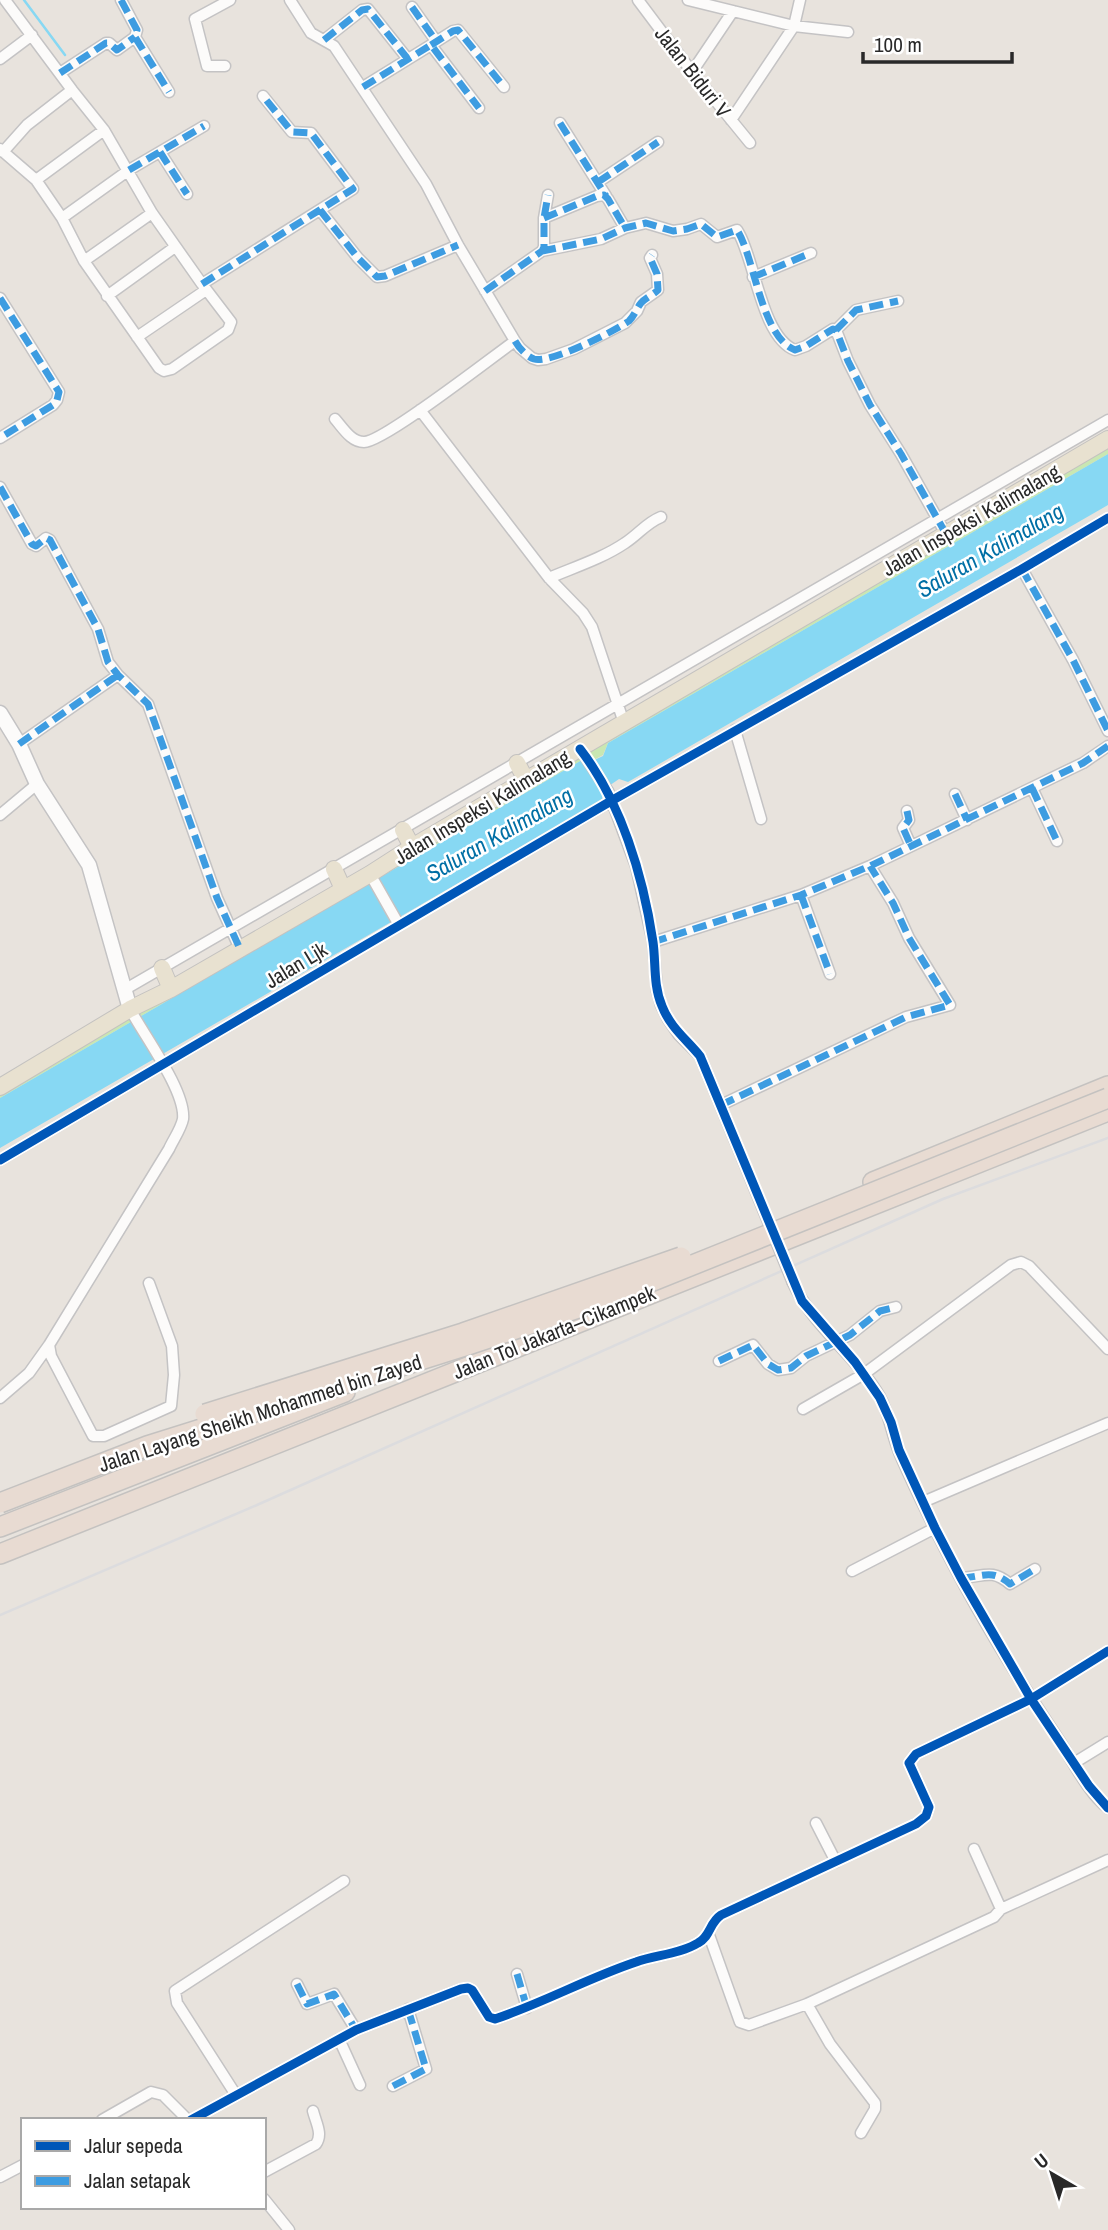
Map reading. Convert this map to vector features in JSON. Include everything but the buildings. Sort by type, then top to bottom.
[{"type":"highway","name":"Jalan Layang Sheikh Mohammed bin Zayed","points":[[0,1489],[146,1434],[463,1333],[618,1280],[713,1245],[1108,1086]]},
{"type":"highway","name":"Jalan Tol Jakarta–Cikampek","points":[[0,1527],[666,1267],[1108,1086]]},
{"type":"highway","name":"Jalan Layang Sheikh Mohammed bin Zayed","points":[[0,1503],[147,1446],[623,1293],[1108,1098]]},
{"type":"highway","name":"Jalan Tol Jakarta–Cikampek","points":[[0,1554],[1108,1111]]},
{"type":"main road","name":"Jalan Inspeksi Kalimalang","points":[[0,1087],[343,889],[372,876],[412,847],[1108,439]]},
{"type":"main road","points":[[517,763],[526,780]]},
{"type":"main road","points":[[403,830],[412,847]]},
{"type":"main road","points":[[334,869],[343,889]]},
{"type":"main road","points":[[162,968],[171,989]]},
{"type":"street","points":[[5,0],[104,130],[152,213],[231,322],[228,330],[172,369],[164,371],[159,368],[83,261],[62,218],[36,180],[1,150],[27,125],[72,90]]},
{"type":"street","points":[[60,74],[106,43],[118,50],[135,37],[137,30],[121,0]]},
{"type":"street","points":[[225,66],[207,66],[195,19],[230,0]]},
{"type":"street","name":"Jalan Biduri V","points":[[638,0],[750,143]]},
{"type":"street","points":[[688,0],[794,26],[848,32]]},
{"type":"street","points":[[731,120],[794,26],[800,0]]},
{"type":"street","points":[[294,1],[310,33],[334,46],[362,87],[426,184],[514,341],[532,358],[546,359],[574,349],[625,323],[637,311],[641,302],[658,290],[657,274],[650,258],[652,255]]},
{"type":"street","points":[[412,7],[433,43],[479,108]]},
{"type":"street","points":[[324,40],[362,10],[368,9],[407,58]]},
{"type":"street","points":[[692,72],[733,11]]},
{"type":"street","points":[[362,87],[458,30],[504,87]]},
{"type":"street","points":[[0,59],[32,35]]},
{"type":"street","points":[[135,37],[169,92]]},
{"type":"street","points":[[137,337],[204,287],[353,188],[310,132],[292,132],[263,96]]},
{"type":"street","points":[[560,123],[625,228]]},
{"type":"street","points":[[62,218],[129,170],[204,126]]},
{"type":"street","points":[[36,180],[104,130]]},
{"type":"street","points":[[598,182],[658,142]]},
{"type":"street","points":[[160,152],[187,194]]},
{"type":"street","points":[[542,251],[548,195]]},
{"type":"street","points":[[544,218],[597,196],[606,197]]},
{"type":"street","points":[[320,210],[358,258],[377,276],[384,276],[458,244]]},
{"type":"street","points":[[83,261],[152,213]]},
{"type":"street","points":[[485,291],[542,251],[601,239],[625,228],[646,223],[674,230],[701,224],[717,237],[737,230],[774,329],[780,340],[792,349],[806,346],[833,329],[836,330],[856,310],[898,301]]},
{"type":"street","points":[[107,296],[175,247]]},
{"type":"street","points":[[753,277],[811,253]]},
{"type":"street","points":[[0,298],[59,391],[59,396],[53,405],[0,438]]},
{"type":"street","points":[[836,330],[870,405],[946,534]]},
{"type":"street","points":[[335,419],[351,438],[364,442],[381,435],[514,341]]},
{"type":"street","points":[[420,410],[549,578],[583,613],[592,627],[624,723]]},
{"type":"street","name":"Jalan Inspeksi Kalimalang","points":[[124,990],[1108,419]]},
{"type":"street","points":[[0,487],[32,544],[36,546],[46,538],[50,540],[98,629],[108,662],[148,704],[217,898],[240,949]]},
{"type":"street","points":[[549,578],[612,551],[627,542],[645,525],[661,517]]},
{"type":"street","name":"Jalan Ljk","points":[[0,1160],[161,1060],[610,796],[735,730],[1022,569],[1108,517]]},
{"type":"street","points":[[1022,569],[1073,660],[1108,731]]},
{"type":"street","points":[[19,744],[118,675]]},
{"type":"street","points":[[0,713],[19,744],[37,784],[89,865],[132,1013],[161,1060],[180,1104],[183,1118],[48,1345],[29,1373],[0,1398]]},
{"type":"street","points":[[735,730],[761,819]]},
{"type":"street","points":[[653,942],[801,895],[870,866],[1083,763],[1108,746]]},
{"type":"street","points":[[580,749],[610,796],[636,866],[653,942],[657,991],[661,1005],[679,1035],[700,1056],[793,1283],[802,1301],[864,1374],[880,1398],[899,1450],[961,1578],[1031,1699],[1089,1786],[1108,1808]]},
{"type":"street","points":[[0,815],[37,784]]},
{"type":"street","points":[[1032,788],[1057,841]]},
{"type":"street","points":[[955,794],[967,820]]},
{"type":"street","points":[[907,811],[909,820],[903,827],[911,846]]},
{"type":"street","points":[[721,1105],[906,1017],[950,1005],[909,938],[893,903],[870,866]]},
{"type":"street","points":[[372,876],[398,923]]},
{"type":"street","points":[[801,895],[830,974]]},
{"type":"street","points":[[803,1409],[864,1374],[1011,1265],[1021,1262],[1029,1266],[1108,1349]]},
{"type":"street","points":[[48,1345],[51,1356],[93,1436],[104,1436],[171,1406],[174,1375],[172,1346],[149,1283]]},
{"type":"street","points":[[719,1361],[753,1345],[768,1364],[778,1370],[791,1368],[806,1356],[850,1335],[880,1311],[896,1307]]},
{"type":"street","points":[[923,1502],[1108,1423]]},
{"type":"street","points":[[852,1572],[935,1528]]},
{"type":"street","points":[[961,1578],[989,1573],[1000,1576],[1010,1584],[1035,1569]]},
{"type":"street","points":[[1108,1651],[1031,1699],[916,1754],[909,1763],[928,1801],[928,1813],[916,1824],[721,1915],[712,1923],[709,1935],[740,2022],[749,2025],[807,2004],[994,1917],[1001,1909],[1108,1860]]},
{"type":"street","points":[[1074,1763],[1108,1742]]},
{"type":"street","points":[[816,1822],[836,1862]]},
{"type":"street","points":[[974,1849],[1001,1909]]},
{"type":"street","points":[[236,2095],[177,2003],[175,1991],[344,1881]]},
{"type":"street","points":[[193,2118],[356,2030],[461,1989],[472,1990],[492,2019],[527,2008],[634,1962],[693,1945],[709,1935]]},
{"type":"street","points":[[517,1974],[527,2008]]},
{"type":"street","points":[[297,1984],[307,2004],[334,1994],[356,2030]]},
{"type":"street","points":[[807,2004],[820,2028],[875,2103],[875,2109],[862,2133]]},
{"type":"street","points":[[394,2086],[426,2069],[408,2009]]},
{"type":"street","points":[[339,2039],[360,2085]]},
{"type":"street","points":[[106,2118],[151,2092],[163,2095],[187,2118]]},
{"type":"street","points":[[266,2171],[316,2144],[319,2131],[313,2112]]},
{"type":"street","points":[[0,2177],[21,2166]]},
{"type":"street","points":[[266,2201],[289,2230]]},
{"type":"green space","points":[[1108,439],[1108,454],[608,743],[603,755],[590,762],[582,760],[0,1098],[0,1087]]},
{"type":"water","name":"Saluran Kalimalang","points":[[1108,454],[1108,505],[628,782],[619,779],[603,790],[602,800],[0,1148],[0,1098],[582,760],[590,762],[603,756],[608,743]]},
{"type":"waterway","points":[[24,0],[65,55]]},
{"type":"railway","points":[[0,1615],[257,1505],[943,1199],[1108,1138]]},
{"type":"marked path","points":[[121,0],[137,30],[135,37],[169,92]]},
{"type":"marked path","points":[[412,7],[436,41]]},
{"type":"marked path","points":[[324,40],[362,10],[368,9],[407,58]]},
{"type":"marked path","points":[[431,45],[458,30],[504,87]]},
{"type":"marked path","points":[[60,73],[106,43],[117,50],[135,37]]},
{"type":"marked path","points":[[363,87],[431,45],[479,108]]},
{"type":"marked path","points":[[202,284],[353,189],[311,133],[292,132],[263,96]]},
{"type":"marked path","points":[[560,123],[606,196]]},
{"type":"marked path","points":[[129,170],[204,126]]},
{"type":"marked path","points":[[598,182],[658,142]]},
{"type":"marked path","points":[[160,152],[187,194]]},
{"type":"marked path","points":[[485,291],[542,251],[548,195]]},
{"type":"marked path","points":[[544,218],[604,195],[625,228]]},
{"type":"marked path","points":[[320,210],[358,258],[377,277],[458,245]]},
{"type":"marked path","points":[[542,251],[601,239],[625,228],[646,223],[673,231],[701,224],[717,237],[737,230],[774,330],[783,342],[795,350],[833,329],[836,330],[870,405],[946,534]]},
{"type":"marked path","points":[[753,277],[811,253]]},
{"type":"marked path","points":[[515,341],[528,356],[542,359],[582,346],[622,326],[631,319],[639,305],[658,290],[657,274],[650,258],[652,255]]},
{"type":"marked path","points":[[0,298],[59,392],[53,405],[0,438]]},
{"type":"marked path","points":[[836,330],[856,310],[898,301]]},
{"type":"marked path","points":[[0,487],[32,544],[36,546],[46,538],[50,540],[98,629],[108,662],[148,704],[217,898],[240,949]]},
{"type":"marked path","points":[[1022,569],[1073,660],[1108,731]]},
{"type":"marked path","points":[[19,744],[118,675]]},
{"type":"marked path","points":[[653,942],[801,895],[870,866],[1083,763],[1108,746]]},
{"type":"marked path","points":[[1032,788],[1057,841]]},
{"type":"marked path","points":[[955,794],[967,820]]},
{"type":"marked path","points":[[907,811],[909,820],[903,828],[911,846]]},
{"type":"marked path","points":[[721,1105],[906,1017],[950,1005],[909,938],[893,903],[870,866]]},
{"type":"marked path","points":[[801,895],[830,974]]},
{"type":"marked path","points":[[719,1361],[753,1345],[768,1364],[778,1370],[791,1368],[806,1356],[850,1335],[880,1311],[896,1307]]},
{"type":"marked path","points":[[961,1578],[992,1575],[1010,1584],[1035,1569]]},
{"type":"marked path","points":[[517,1974],[527,2008]]},
{"type":"marked path","points":[[297,1984],[307,2004],[334,1994],[356,2030]]},
{"type":"marked path","points":[[393,2086],[426,2069],[408,2009]]},
{"type":"cycle path","points":[[0,1160],[611,801],[1108,518]]},
{"type":"cycle path","points":[[580,749],[607,792],[636,865],[649,917],[656,982],[662,1006],[674,1027],[700,1056],[802,1301],[855,1362],[880,1398],[899,1450],[961,1578],[1031,1699],[1089,1786],[1108,1808]]},
{"type":"cycle path","points":[[195,2118],[356,2030],[461,1989],[472,1990],[489,2017],[495,2019],[618,1968],[691,1947],[705,1937],[721,1915],[916,1824],[926,1816],[929,1807],[909,1763],[916,1754],[1031,1699],[1108,1651]]}]
